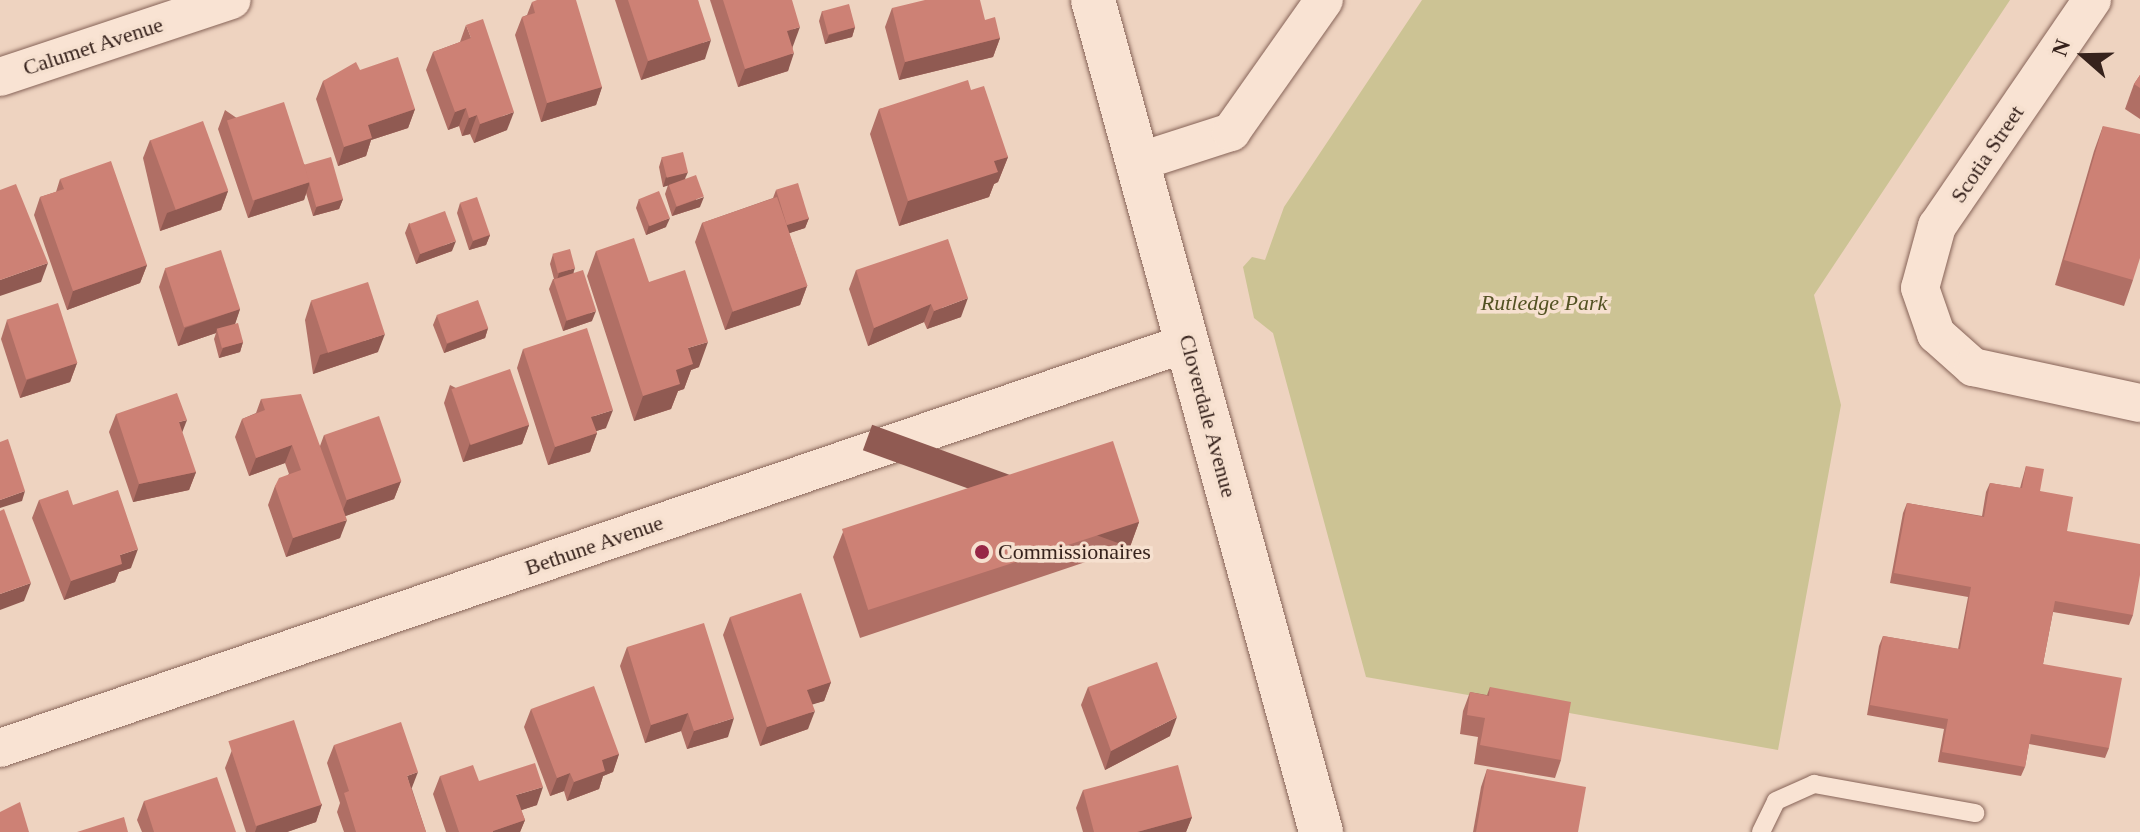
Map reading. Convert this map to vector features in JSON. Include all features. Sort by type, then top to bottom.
[{"type":"main road","name":"Cloverdale Avenue","points":[[1093,0],[1141,161],[1187,343],[1321,832]]},
{"type":"street","name":"Calumet Avenue","points":[[0,77],[232,0]]},
{"type":"street","points":[[1141,161],[1231,132],[1324,0]]},
{"type":"street","name":"Scotia Street","points":[[2092,0],[1928,241],[1920,288],[1927,320],[1957,357],[1988,374],[2140,403]]},
{"type":"street","name":"Bethune Avenue","points":[[0,748],[1187,343]]},
{"type":"lane","points":[[1761,832],[1776,801],[1814,784],[1975,813]]},
{"type":"green space","name":"Rutledge Park","points":[[1422,0],[2010,0],[1814,295],[1841,405],[1778,750],[1366,677],[1273,333],[1254,318],[1243,267],[1252,257],[1265,260],[1284,207]]},
{"type":"building","points":[[576,0],[602,87],[547,103],[522,17],[535,13],[532,2]]},
{"type":"building","points":[[628,0],[698,0],[711,40],[648,61]]},
{"type":"building","points":[[723,0],[792,0],[800,27],[787,31],[794,53],[745,69]]},
{"type":"building","points":[[925,0],[980,0],[985,20],[995,17],[1000,38],[905,62],[892,8]]},
{"type":"building","points":[[849,4],[855,27],[828,34],[822,11]]},
{"type":"building","points":[[483,19],[514,112],[480,124],[477,115],[469,118],[466,108],[455,112],[433,52],[471,38],[466,25]]},
{"type":"building","points":[[398,57],[415,109],[368,125],[372,138],[344,147],[323,81],[356,62],[360,70]]},
{"type":"building","points":[[968,80],[971,90],[984,86],[1008,157],[994,161],[998,172],[908,201],[879,109]]},
{"type":"building","points":[[284,102],[310,182],[253,200],[227,121]]},
{"type":"building","points":[[203,121],[228,191],[176,210],[150,140]]},
{"type":"building","points":[[2103,126],[2140,134],[2140,258],[2133,280],[2064,260]]},
{"type":"building","points":[[683,152],[688,172],[667,178],[662,157]]},
{"type":"building","points":[[331,157],[343,199],[316,207],[304,165]]},
{"type":"building","points":[[111,161],[147,265],[73,291],[40,197],[64,189],[60,179]]},
{"type":"building","points":[[696,175],[704,197],[677,207],[669,185]]},
{"type":"building","points":[[798,183],[809,218],[787,225],[776,190]]},
{"type":"building","points":[[16,184],[48,263],[0,280],[0,190]]},
{"type":"building","points":[[659,191],[670,218],[649,226],[639,199]]},
{"type":"building","points":[[477,197],[490,235],[473,241],[460,203]]},
{"type":"building","points":[[777,197],[808,286],[733,312],[702,223]]},
{"type":"building","points":[[445,211],[456,241],[420,254],[409,224]]},
{"type":"building","points":[[634,238],[649,282],[685,270],[708,342],[688,348],[693,364],[676,370],[680,384],[643,396],[596,251]]},
{"type":"building","points":[[948,239],[968,298],[934,311],[931,304],[874,328],[856,270]]},
{"type":"building","points":[[570,249],[575,268],[558,273],[553,254]]},
{"type":"building","points":[[221,250],[240,309],[184,327],[165,268]]},
{"type":"building","points":[[583,270],[596,311],[567,320],[554,280]]},
{"type":"building","points":[[368,282],[385,334],[328,353],[311,301]]},
{"type":"building","points":[[478,300],[488,328],[447,343],[437,315]]},
{"type":"building","points":[[58,303],[77,363],[26,380],[7,320]]},
{"type":"building","points":[[238,323],[243,342],[222,348],[217,329]]},
{"type":"building","points":[[587,328],[613,410],[591,417],[597,433],[555,447],[523,349]]},
{"type":"building","points":[[510,369],[529,425],[471,445],[451,389]]},
{"type":"building","points":[[177,393],[187,420],[179,422],[196,472],[139,484],[116,414]]},
{"type":"building","points":[[301,394],[347,520],[293,538],[275,486],[279,478],[301,470],[292,445],[256,458],[242,419],[265,410],[261,399]]},
{"type":"building","points":[[379,416],[401,481],[347,500],[324,435]]},
{"type":"building","points":[[8,439],[25,491],[0,500],[0,442]]},
{"type":"building","name":"Commissionaires","points":[[1113,441],[1139,522],[868,610],[842,529]]},
{"type":"building","points":[[2026,466],[2044,469],[2040,491],[2073,497],[2067,531],[2140,544],[2140,575],[2133,615],[2055,601],[2043,664],[2122,678],[2109,748],[2031,734],[2025,767],[1942,752],[1948,719],[1870,705],[1883,636],[1960,649],[1971,587],[1894,573],[1907,503],[1984,517],[1990,483],[2022,488]]},
{"type":"building","points":[[68,490],[73,505],[118,490],[138,549],[120,555],[122,564],[71,581],[39,500]]},
{"type":"building","points":[[4,509],[31,583],[0,594],[0,511]]},
{"type":"building","points":[[801,593],[831,682],[807,690],[815,711],[767,727],[730,617]]},
{"type":"building","points":[[704,623],[734,718],[694,731],[688,713],[651,725],[627,647]]},
{"type":"building","points":[[1157,662],[1177,717],[1111,751],[1088,687]]},
{"type":"building","points":[[594,686],[619,754],[602,760],[605,771],[574,782],[570,773],[557,778],[531,709]]},
{"type":"building","points":[[1490,687],[1571,702],[1561,760],[1480,745],[1485,718],[1467,715],[1470,692],[1489,696]]},
{"type":"building","points":[[294,720],[322,805],[256,826],[228,741]]},
{"type":"building","points":[[401,722],[418,772],[407,776],[426,832],[356,832],[344,793],[349,791],[334,745]]},
{"type":"building","points":[[535,763],[543,787],[516,795],[525,820],[493,832],[459,832],[440,776],[473,765],[479,781]]},
{"type":"building","points":[[1178,765],[1192,817],[1137,832],[1094,832],[1083,790]]},
{"type":"building","points":[[1487,769],[1586,787],[1578,832],[1476,832]]},
{"type":"building","points":[[217,777],[236,832],[154,832],[144,801]]},
{"type":"building","points":[[20,802],[29,832],[0,832],[0,812]]},
{"type":"building","points":[[124,817],[128,832],[77,832]]},
{"type":"place","name":"Commissionaires","points":[[982,552]]}]
